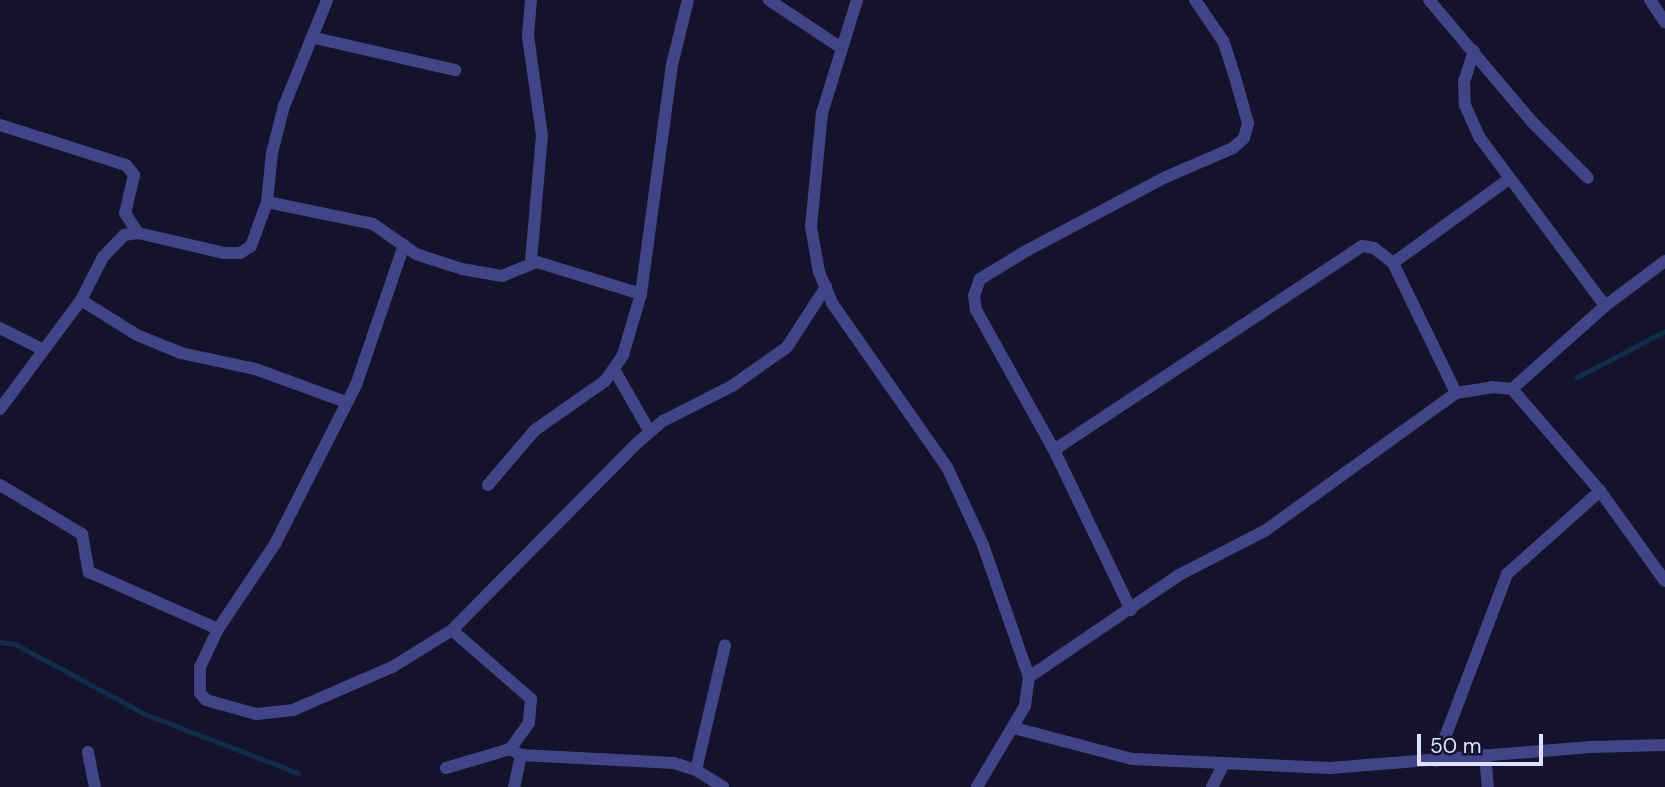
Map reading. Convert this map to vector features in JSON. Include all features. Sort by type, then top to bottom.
[{"type":"street","points":[[0,409],[81,300],[113,243],[124,235],[138,233],[201,249],[240,253],[251,246],[267,202],[272,152],[284,106],[315,38],[327,0]]},
{"type":"street","points":[[531,0],[528,36],[542,135],[531,262]]},
{"type":"street","points":[[488,485],[536,430],[615,371],[641,294],[672,65],[688,0]]},
{"type":"street","points":[[769,0],[841,47]]},
{"type":"street","points":[[857,0],[822,113],[811,227],[826,287],[844,323],[914,414],[947,467],[983,545],[1029,677],[1024,706],[1014,728],[977,787]]},
{"type":"street","points":[[1131,610],[1054,450],[976,310],[976,289],[991,271],[1026,251],[1166,177],[1233,148],[1244,138],[1248,123],[1223,41],[1195,0]]},
{"type":"street","points":[[1429,0],[1532,122],[1588,178]]},
{"type":"street","points":[[1652,1],[1665,22]]},
{"type":"street","points":[[315,38],[454,70]]},
{"type":"street","points":[[1474,51],[1464,81],[1465,104],[1480,138],[1605,306]]},
{"type":"street","points":[[0,125],[126,165],[134,175],[125,213],[138,233]]},
{"type":"street","points":[[1393,263],[1509,178]]},
{"type":"street","points":[[267,202],[373,224],[404,245],[439,262],[494,276],[531,262],[641,294]]},
{"type":"street","points":[[404,245],[346,402],[275,544],[218,629],[200,667],[200,693],[220,706],[273,715],[329,696],[394,666],[452,630],[650,432],[732,386],[787,346],[826,287]]},
{"type":"street","points":[[1054,450],[1349,252],[1374,248],[1393,263],[1456,394]]},
{"type":"street","points":[[1029,677],[1180,575],[1266,530],[1456,394],[1512,389],[1605,306],[1665,261]]},
{"type":"street","points":[[81,300],[137,335],[181,353],[255,369],[346,402]]},
{"type":"street","points":[[0,328],[43,349]]},
{"type":"street","points":[[615,371],[650,432]]},
{"type":"street","points":[[1512,389],[1600,491],[1665,581]]},
{"type":"street","points":[[0,485],[82,534],[89,572],[167,603],[218,629]]},
{"type":"street","points":[[1436,761],[1507,574],[1600,491]]},
{"type":"street","points":[[452,630],[530,695],[529,723],[515,752],[514,787]]},
{"type":"street","points":[[696,769],[725,645]]},
{"type":"street","points":[[1014,728],[1132,759],[1330,768],[1485,755],[1665,745]]},
{"type":"street","points":[[88,752],[95,787]]},
{"type":"street","points":[[446,768],[515,752],[674,763],[696,769],[723,787]]},
{"type":"street","points":[[1485,755],[1488,787]]},
{"type":"street","points":[[1212,787],[1223,765]]},
{"type":"waterway","points":[[1577,377],[1665,331]]},
{"type":"waterway","points":[[0,642],[15,644],[145,714],[298,773]]}]
